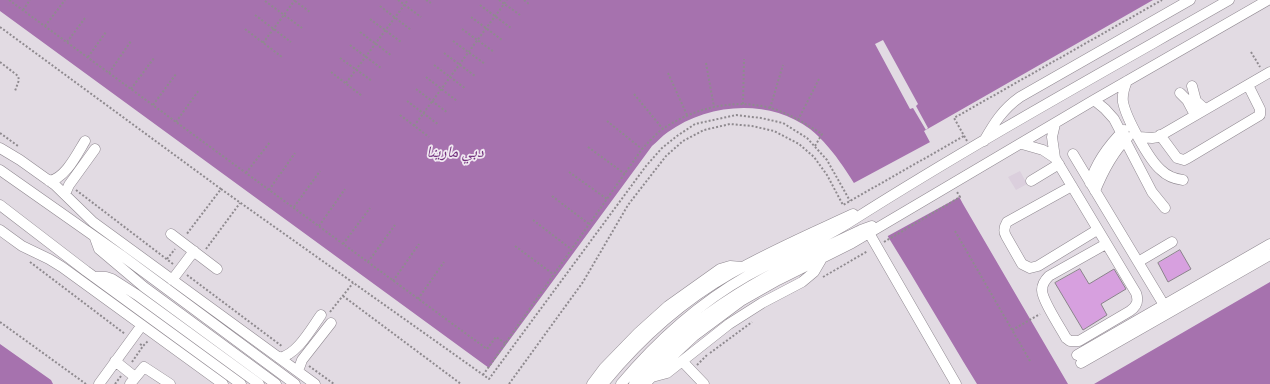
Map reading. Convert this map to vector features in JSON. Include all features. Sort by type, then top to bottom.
[{"type":"street","points":[[984,141],[997,119],[1010,104],[1020,97],[1190,0]]},
{"type":"street","points":[[621,384],[663,338],[704,304],[748,275],[836,230],[971,148],[1229,0]]},
{"type":"street","points":[[649,380],[684,345],[725,312],[760,290],[852,243],[1022,144],[1094,100],[1268,0]]},
{"type":"street","points":[[1135,130],[1152,138],[1160,136],[1270,72]]},
{"type":"street","points":[[1127,81],[1124,88],[1123,102],[1135,130],[1154,163],[1168,175],[1183,180]]},
{"type":"street","points":[[1160,136],[1176,158],[1184,160],[1188,158],[1260,115],[1260,109],[1248,85]]},
{"type":"street","points":[[1192,86],[1196,101],[1205,109]]},
{"type":"street","points":[[1180,93],[1187,100],[1195,116]]},
{"type":"street","points":[[1094,100],[1110,114],[1152,192],[1165,208]]},
{"type":"street","points":[[1055,124],[1052,137],[1057,161],[1138,298],[1134,308],[1073,342],[1066,338],[1050,308],[1042,291],[1042,287],[1049,276],[1106,244]]},
{"type":"street","points":[[1093,187],[1097,164],[1123,136],[1135,130]]},
{"type":"street","points":[[49,181],[55,180],[62,176],[86,141]]},
{"type":"street","points":[[1022,144],[1043,150],[1057,161]]},
{"type":"street","points":[[0,148],[20,160],[49,181],[67,190],[86,216],[315,384]]},
{"type":"street","points":[[67,190],[95,149]]},
{"type":"street","points":[[1073,154],[1164,305]]},
{"type":"street","points":[[1031,181],[1057,161]]},
{"type":"street","points":[[1141,173],[1154,163]]},
{"type":"street","points":[[0,170],[95,237],[295,384]]},
{"type":"street","points":[[1072,186],[1007,222],[1004,226],[1004,232],[1010,243],[1022,264],[1025,267],[1034,268],[1097,230]]},
{"type":"street","points":[[0,205],[90,274],[241,384]]},
{"type":"street","points":[[603,384],[638,344],[669,316],[704,291],[742,267],[853,214],[868,210]]},
{"type":"street","points":[[634,384],[672,343],[734,295],[773,273],[861,230],[868,227],[880,226]]},
{"type":"street","points":[[0,230],[22,246],[55,262],[223,384]]},
{"type":"street","points":[[869,233],[956,384]]},
{"type":"street","points":[[171,234],[217,270]]},
{"type":"street","points":[[95,237],[99,249],[144,287],[276,384]]},
{"type":"street","points":[[118,240],[120,256]]},
{"type":"street","points":[[1138,262],[1172,242]]},
{"type":"street","points":[[1270,244],[1164,305],[1079,359],[1270,255]]},
{"type":"street","points":[[172,280],[180,269],[197,254]]},
{"type":"street","points":[[649,380],[667,373],[735,320],[762,303],[802,282],[814,272],[822,259]]},
{"type":"street","points":[[592,384],[604,368],[638,333],[674,302],[720,269],[730,266],[742,267]]},
{"type":"street","points":[[90,274],[95,291]]},
{"type":"street","points":[[90,274],[112,279],[137,295],[259,384]]},
{"type":"street","points":[[279,358],[292,353],[327,317]]},
{"type":"street","points":[[298,371],[302,360],[327,317]]},
{"type":"street","points":[[98,384],[142,325]]},
{"type":"street","points":[[248,349],[270,350]]},
{"type":"street","points":[[682,361],[704,384]]},
{"type":"street","points":[[115,362],[132,380],[142,369],[146,367],[170,384]]},
{"type":"path","points":[[9,0],[487,349],[496,337],[505,343]]},
{"type":"path","points":[[23,10],[30,0]]},
{"type":"path","points":[[46,26],[65,0]]},
{"type":"path","points":[[263,43],[294,0],[310,12]]},
{"type":"path","points":[[398,0],[421,17]]},
{"type":"path","points":[[346,83],[408,0]]},
{"type":"path","points":[[426,0],[431,3]]},
{"type":"path","points":[[499,0],[520,15]]},
{"type":"path","points":[[414,126],[507,0]]},
{"type":"path","points":[[524,0],[529,4]]},
{"type":"path","points":[[971,148],[954,118],[1162,0]]},
{"type":"path","points":[[265,1],[302,28]]},
{"type":"path","points":[[480,4],[511,28]]},
{"type":"path","points":[[380,6],[411,30]]},
{"type":"path","points":[[256,15],[291,42]]},
{"type":"path","points":[[471,16],[502,40]]},
{"type":"path","points":[[67,42],[85,18]]},
{"type":"path","points":[[370,19],[401,42]]},
{"type":"path","points":[[0,27],[240,203],[489,379],[646,166],[662,148],[696,124],[736,115],[761,118],[783,123],[807,138],[815,146],[827,160],[850,200]]},
{"type":"path","points":[[245,29],[282,57]]},
{"type":"path","points":[[462,29],[494,52]]},
{"type":"path","points":[[88,57],[106,32]]},
{"type":"path","points":[[360,32],[392,56]]},
{"type":"path","points":[[109,73],[131,41]]},
{"type":"path","points":[[453,41],[484,64]]},
{"type":"path","points":[[350,45],[381,68]]},
{"type":"path","points":[[444,53],[475,76]]},
{"type":"path","points":[[131,89],[154,58]]},
{"type":"path","points":[[340,58],[372,81]]},
{"type":"path","points":[[743,104],[744,59]]},
{"type":"path","points":[[0,62],[18,76],[19,80],[15,91]]},
{"type":"path","points":[[706,63],[714,107]]},
{"type":"path","points":[[434,65],[466,88]]},
{"type":"path","points":[[770,108],[783,65]]},
{"type":"path","points":[[331,72],[362,96]]},
{"type":"path","points":[[668,73],[688,115]]},
{"type":"path","points":[[153,105],[176,74]]},
{"type":"path","points":[[426,77],[457,101]]},
{"type":"path","points":[[798,120],[819,79]]},
{"type":"path","points":[[416,89],[448,113]]},
{"type":"path","points":[[176,122],[199,90]]},
{"type":"path","points":[[634,94],[663,129]]},
{"type":"path","points":[[407,101],[439,125]]},
{"type":"path","points":[[483,375],[642,149],[663,129],[688,115],[714,107],[743,104],[770,108],[798,120],[822,134],[815,146]]},
{"type":"path","points":[[400,115],[429,138]]},
{"type":"path","points":[[608,121],[642,149]]},
{"type":"path","points":[[509,384],[583,282],[628,205],[666,156],[683,141],[704,130],[730,124],[752,126],[774,131],[799,144],[814,157],[827,175],[842,205],[964,136]]},
{"type":"path","points":[[0,133],[18,146]]},
{"type":"path","points":[[246,173],[270,142]]},
{"type":"path","points":[[588,147],[625,174]]},
{"type":"path","points":[[269,190],[295,153]]},
{"type":"path","points":[[294,207],[320,171]]},
{"type":"path","points":[[569,172],[607,199]]},
{"type":"path","points":[[821,278],[960,197],[951,185]]},
{"type":"path","points":[[167,259],[221,189]]},
{"type":"path","points":[[319,226],[345,189]]},
{"type":"path","points":[[67,190],[167,259],[292,353]]},
{"type":"path","points":[[552,196],[589,224]]},
{"type":"path","points":[[197,254],[240,203]]},
{"type":"path","points":[[343,244],[370,208]]},
{"type":"path","points":[[533,220],[571,249]]},
{"type":"path","points":[[368,262],[395,225]]},
{"type":"path","points":[[955,231],[1030,361]]},
{"type":"path","points":[[393,281],[419,244]]},
{"type":"path","points":[[515,246],[553,274]]},
{"type":"path","points":[[25,258],[132,339],[143,346],[148,340]]},
{"type":"path","points":[[418,299],[444,262]]},
{"type":"path","points":[[327,317],[353,283]]},
{"type":"path","points":[[343,296],[461,384]]},
{"type":"path","points":[[1012,330],[1050,308]]},
{"type":"path","points":[[691,371],[706,356],[754,321]]},
{"type":"path","points":[[0,322],[86,384]]},
{"type":"path","points":[[302,360],[334,384]]},
{"type":"shaded area","points":[[1020,171],[1027,184],[1016,190],[1008,177]]},
{"type":"water","name":"دبي مارينا","points":[[0,0],[1153,0],[924,131],[963,204],[1068,384],[977,384],[843,166],[819,137],[810,129],[794,119],[776,112],[758,109],[739,108],[720,110],[701,115],[684,122],[664,135],[652,146],[489,368],[0,11]]},
{"type":"water","points":[[1270,282],[1270,384],[1094,384]]},
{"type":"water","points":[[0,344],[51,380],[53,384],[0,384]]},
{"type":"pier","points":[[883,40],[918,104],[916,106],[928,128],[926,130],[913,108],[910,109],[875,44]]},
{"type":"pier","points":[[932,141],[961,196],[886,237],[852,184]]},
{"type":"building","points":[[1180,250],[1191,269],[1168,282],[1158,263]]},
{"type":"building","points":[[1080,269],[1089,284],[1114,269],[1126,289],[1101,304],[1107,315],[1083,330],[1055,283]]}]
